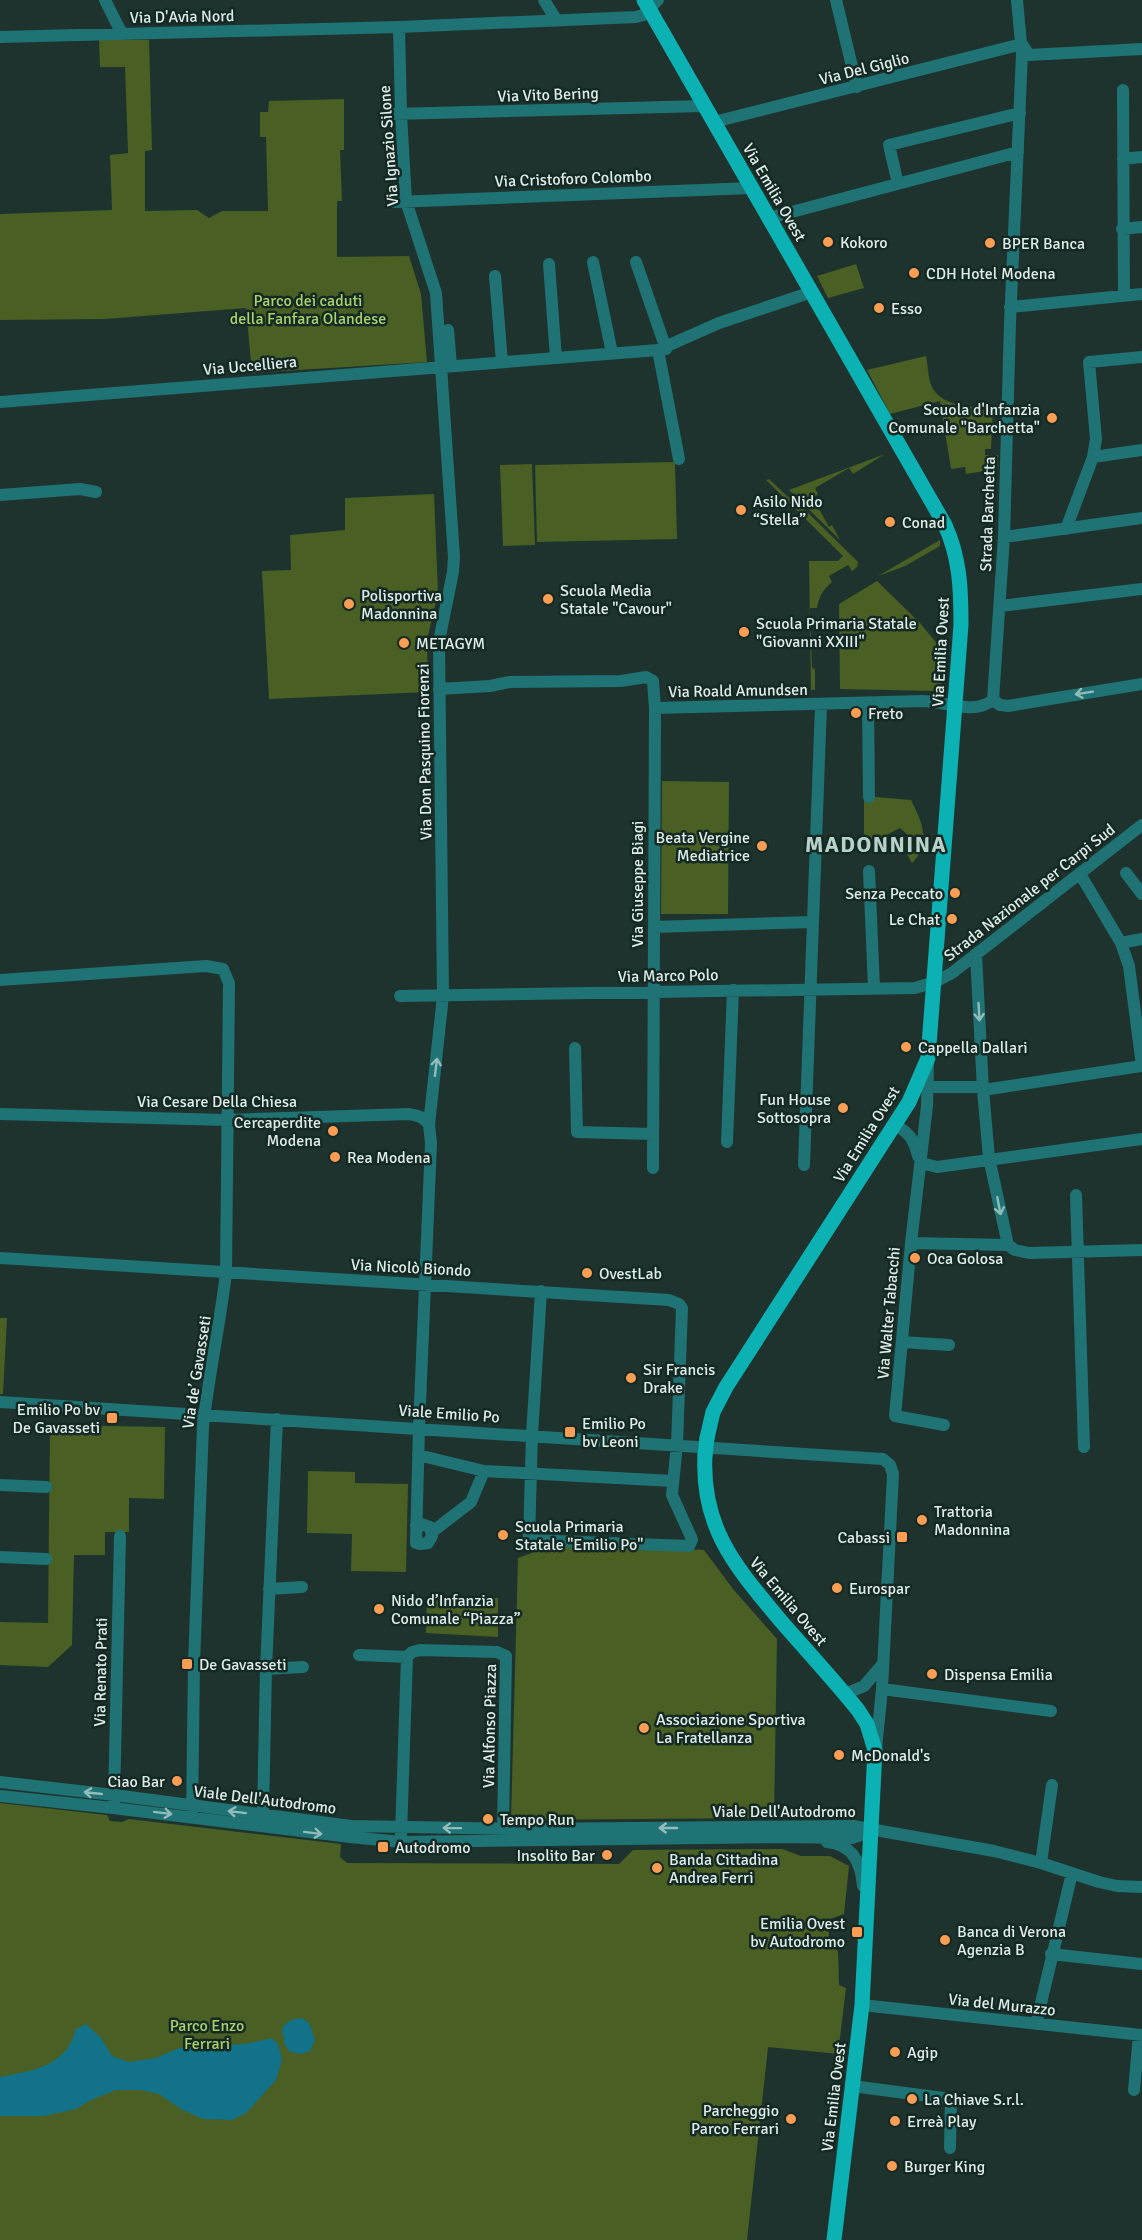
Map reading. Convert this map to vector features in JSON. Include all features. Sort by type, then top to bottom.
[{"type":"main road","name":"Via Emilia Ovest","points":[[651,3],[705,106],[951,539],[958,565],[961,591],[962,625],[928,1058],[909,1102],[895,1125],[762,1328],[717,1403],[707,1438],[705,1455],[704,1482],[707,1503],[724,1546],[742,1575],[845,1694],[867,1724],[876,1750],[862,2005],[834,2240]]},
{"type":"street","points":[[105,0],[122,34]]},
{"type":"street","points":[[544,0],[557,21]]},
{"type":"street","points":[[836,0],[857,87]]},
{"type":"street","name":"Strada Barchetta","points":[[993,700],[1004,537],[1010,307],[1020,113],[1022,44],[1017,0]]},
{"type":"street","name":"Via D'Avia Nord","points":[[0,37],[399,27],[636,17],[643,15],[651,3]]},
{"type":"street","name":"Via Ignazio Silone","points":[[399,27],[396,114],[400,201],[436,293],[446,366]]},
{"type":"street","points":[[1022,44],[1029,55],[1142,50]]},
{"type":"street","name":"Via Del Giglio","points":[[714,122],[1022,44]]},
{"type":"street","points":[[1123,90],[1124,296]]},
{"type":"street","name":"Via Vito Bering","points":[[396,114],[705,106]]},
{"type":"street","points":[[898,184],[889,145],[1020,113]]},
{"type":"street","points":[[769,218],[1018,152]]},
{"type":"street","points":[[1123,159],[1142,157]]},
{"type":"street","name":"Via Cristoforo Colombo","points":[[400,201],[752,188]]},
{"type":"street","points":[[1122,229],[1142,227]]},
{"type":"street","points":[[593,262],[612,353]]},
{"type":"street","points":[[636,262],[662,350],[679,459]]},
{"type":"street","points":[[549,264],[556,357]]},
{"type":"street","points":[[495,276],[502,362]]},
{"type":"street","name":"Via Uccelliera","points":[[0,402],[662,350],[719,323],[812,292]]},
{"type":"street","points":[[1010,307],[1142,294]]},
{"type":"street","points":[[446,366],[448,330]]},
{"type":"street","points":[[1066,530],[1093,457],[1096,439],[1089,362],[1142,357]]},
{"type":"street","name":"Via Don Pasquino Fiorenzi","points":[[416,1525],[418,1428],[431,1143],[429,1125],[443,996],[440,640],[454,557],[446,366]]},
{"type":"street","points":[[1093,457],[1142,450]]},
{"type":"street","points":[[0,495],[80,489],[96,492]]},
{"type":"street","points":[[1004,537],[1142,518]]},
{"type":"street","points":[[1000,606],[1142,589]]},
{"type":"street","name":"Via Roald Amundsen","points":[[439,689],[490,687],[510,682],[621,681],[646,677],[651,679],[654,685],[655,708],[938,701],[955,705]]},
{"type":"street","points":[[955,705],[970,709],[983,706],[993,700],[1000,705],[1008,706],[1142,684]]},
{"type":"street","points":[[868,703],[869,797]]},
{"type":"street","points":[[804,1165],[821,705]]},
{"type":"street","name":"Via Giuseppe Biagi","points":[[653,1168],[655,708]]},
{"type":"street","name":"Strada Nazionale per Carpi Sud","points":[[935,982],[945,978],[1142,825]]},
{"type":"street","points":[[869,871],[874,988]]},
{"type":"street","points":[[1126,873],[1142,894]]},
{"type":"street","points":[[928,1088],[983,1088],[1142,1066],[1138,1006],[1129,966],[1121,943],[1080,874]]},
{"type":"street","points":[[654,927],[812,922]]},
{"type":"street","points":[[1121,943],[1142,939]]},
{"type":"street","points":[[976,954],[989,1158],[1008,1245]]},
{"type":"street","name":"Via de’ Gavasseti","points":[[0,980],[206,966],[223,969],[229,983],[226,1273],[221,1319],[204,1415],[194,1664],[192,1812]]},
{"type":"street","name":"Via Marco Polo","points":[[400,996],[915,988],[935,982]]},
{"type":"street","points":[[726,1142],[733,990]]},
{"type":"street","points":[[575,1048],[577,1131],[653,1134]]},
{"type":"street","name":"Via Walter Tabacchi","points":[[928,1058],[928,1088],[911,1243],[896,1416],[944,1425]]},
{"type":"street","name":"Via Walter Tabacchi","points":[[909,1102],[918,1110],[922,1120],[921,1163]]},
{"type":"street","name":"Via Cesare Della Chiesa","points":[[0,1114],[227,1120],[409,1114],[425,1119],[429,1125]]},
{"type":"street","name":"Via Walter Tabacchi","points":[[895,1125],[914,1138],[921,1163]]},
{"type":"street","points":[[921,1163],[937,1167],[989,1158],[1142,1139]]},
{"type":"street","points":[[1077,1195],[1084,1447]]},
{"type":"street","points":[[911,1243],[1008,1245],[1015,1250],[1029,1253],[1142,1250]]},
{"type":"street","name":"Via Nicolò Biondo","points":[[0,1258],[669,1300],[679,1304],[682,1308],[677,1444]]},
{"type":"street","points":[[541,1291],[532,1435],[530,1539],[689,1546],[692,1540],[672,1494],[677,1444]]},
{"type":"street","points":[[902,1342],[949,1345]]},
{"type":"street","name":"Viale Emilio Po","points":[[0,1402],[874,1457],[887,1461],[891,1469],[882,1665]]},
{"type":"street","points":[[263,1815],[266,1669],[277,1419]]},
{"type":"street","points":[[418,1455],[484,1471],[673,1481]]},
{"type":"street","points":[[432,1532],[426,1525],[416,1525],[416,1543],[428,1543],[432,1532],[471,1502],[484,1471]]},
{"type":"street","points":[[0,1485],[46,1487]]},
{"type":"street","name":"Via Renato Prati","points":[[114,1801],[120,1536]]},
{"type":"street","points":[[0,1557],[46,1559]]},
{"type":"street","points":[[269,1588],[302,1587]]},
{"type":"street","name":"Via Alfonso Piazza","points":[[407,1657],[412,1652],[420,1650],[497,1652],[506,1656],[503,1829]]},
{"type":"street","points":[[359,1655],[407,1657],[401,1842]]},
{"type":"street","points":[[845,1694],[864,1686],[882,1665]]},
{"type":"street","points":[[876,1750],[882,1665]]},
{"type":"street","points":[[266,1669],[303,1667]]},
{"type":"street","points":[[882,1689],[1052,1711]]},
{"type":"street","name":"Viale Dell'Autodromo","points":[[0,1782],[114,1801],[350,1832],[401,1827],[503,1829],[527,1834]]},
{"type":"street","points":[[1041,1863],[1052,1785]]},
{"type":"street","name":"Viale Dell'Autodromo","points":[[0,1796],[114,1801]]},
{"type":"street","name":"Viale Dell'Autodromo","points":[[192,1812],[263,1815],[401,1842],[527,1834],[852,1838],[873,1831]]},
{"type":"street","points":[[853,1826],[864,1822],[873,1814]]},
{"type":"street","name":"Viale Dell'Autodromo","points":[[616,1834],[853,1826],[873,1831]]},
{"type":"street","points":[[873,1831],[976,1847],[1041,1863],[1117,1886],[1142,1887]]},
{"type":"street","points":[[788,1837],[800,1843],[838,1844],[847,1848],[861,1871],[867,1925]]},
{"type":"street","points":[[1036,2024],[1072,1873]]},
{"type":"street","points":[[1051,1954],[1142,1964]]},
{"type":"street","name":"Via del Murazzo","points":[[862,2005],[1141,2035],[1134,2090]]},
{"type":"street","points":[[852,2086],[951,2099],[950,2148]]},
{"type":"green space","name":"Parco dei caduti della Fanfara Olandese","points":[[99,40],[149,40],[152,150],[145,151],[145,211],[197,210],[209,218],[222,211],[268,211],[266,137],[260,137],[260,112],[268,112],[269,101],[344,99],[344,150],[340,150],[342,201],[337,201],[337,257],[409,256],[421,294],[427,362],[252,373],[246,308],[105,319],[0,320],[0,214],[112,210],[110,155],[128,153],[125,67],[100,67]]},
{"type":"green space","points":[[856,264],[864,288],[828,298],[817,276]]},
{"type":"green space","points":[[926,356],[931,385],[942,398],[958,404],[993,408],[991,449],[985,449],[985,455],[998,455],[997,469],[966,474],[965,467],[951,469],[940,401],[890,414],[867,370]]},
{"type":"green space","points":[[885,454],[853,474],[849,468],[815,488],[818,494],[813,498],[829,527],[832,525],[840,540],[789,490]]},
{"type":"green space","points":[[675,462],[677,539],[537,542],[535,465]]},
{"type":"green space","points":[[532,464],[535,545],[503,546],[500,465]]},
{"type":"green space","points":[[769,479],[788,497],[793,498],[858,562],[857,567],[852,571],[848,565],[829,576],[832,582],[822,594],[817,608],[810,608],[815,690],[811,690],[809,561],[838,561],[843,556],[766,480]]},
{"type":"green space","name":"Polisportiva Madonnina","points":[[434,494],[438,593],[427,640],[428,692],[269,699],[262,571],[291,570],[290,535],[345,530],[345,498]]},
{"type":"green space","points":[[940,540],[940,546],[905,566],[878,576]]},
{"type":"green space","points":[[877,581],[920,623],[943,651],[942,683],[935,691],[840,689],[839,604]]},
{"type":"green space","points":[[662,781],[729,782],[728,914],[661,914]]},
{"type":"green space","points":[[864,796],[911,800],[919,816],[923,832],[922,848],[912,863],[903,847],[903,842],[909,836],[900,828],[867,845],[864,837]]},
{"type":"green space","points":[[0,1318],[7,1318],[3,1394],[0,1394]]},
{"type":"green space","points":[[50,1425],[165,1427],[164,1499],[129,1498],[129,1532],[105,1532],[105,1555],[74,1555],[72,1645],[48,1667],[0,1665],[0,1622],[48,1623]]},
{"type":"green space","points":[[308,1471],[355,1472],[355,1483],[408,1484],[406,1572],[351,1571],[352,1534],[307,1533]]},
{"type":"green space","name":"Associazione Sportiva La Fratellanza","points":[[533,1540],[704,1550],[733,1589],[777,1639],[774,1818],[511,1820],[518,1558],[532,1553]]},
{"type":"green space","points":[[498,1598],[498,1637],[426,1633],[427,1599]]},
{"type":"green space","name":"Parco Enzo Ferrari","points":[[0,1803],[107,1815],[110,1821],[122,1822],[129,1819],[341,1844],[340,1857],[347,1863],[619,1864],[633,1850],[782,1849],[801,1856],[830,1856],[849,1866],[844,1914],[830,1919],[828,1944],[838,1951],[839,1985],[846,1988],[838,2054],[768,2047],[747,2240],[0,2240]]},
{"type":"water","points":[[302,2018],[309,2023],[315,2040],[310,2051],[300,2054],[289,2051],[285,2045],[282,2029],[290,2021]]},
{"type":"water","points":[[86,2024],[101,2038],[112,2056],[129,2062],[156,2058],[179,2048],[205,2048],[251,2043],[272,2038],[278,2044],[282,2059],[276,2080],[246,2113],[232,2120],[203,2119],[181,2109],[159,2094],[140,2090],[116,2090],[76,2109],[43,2116],[0,2116],[0,2077],[36,2069],[57,2059],[72,2041],[76,2029]]},
{"type":"place","name":"Kokoro","points":[[828,242]]},
{"type":"place","name":"BPER Banca","points":[[990,243]]},
{"type":"place","name":"CDH Hotel Modena","points":[[914,273]]},
{"type":"place","name":"Esso","points":[[879,308]]},
{"type":"place","name":"Scuola d'Infanzia Comunale \"Barchetta\"","points":[[1052,418]]},
{"type":"place","name":"Asilo Nido “Stella”","points":[[741,510]]},
{"type":"place","name":"Conad","points":[[890,522]]},
{"type":"place","name":"Scuola Media Statale \"Cavour\"","points":[[548,599]]},
{"type":"place","name":"Polisportiva Madonnina","points":[[349,604]]},
{"type":"place","name":"Scuola Primaria Statale \"Giovanni XXIII\"","points":[[744,632]]},
{"type":"place","name":"METAGYM","points":[[404,643]]},
{"type":"place","name":"Freto","points":[[856,713]]},
{"type":"place","name":"Beata Vergine Mediatrice","points":[[762,846]]},
{"type":"place","name":"Senza Peccato","points":[[955,893]]},
{"type":"place","name":"Le Chat","points":[[952,919]]},
{"type":"place","name":"Cappella Dallari","points":[[906,1047]]},
{"type":"place","name":"Fun House Sottosopra","points":[[843,1108]]},
{"type":"place","name":"Cercaperdite Modena","points":[[333,1131]]},
{"type":"place","name":"Rea Modena","points":[[335,1157]]},
{"type":"place","name":"Oca Golosa","points":[[915,1258]]},
{"type":"place","name":"OvestLab","points":[[587,1273]]},
{"type":"place","name":"Sir Francis Drake","points":[[631,1378]]},
{"type":"place","name":"Emilio Po bv De Gavasseti","points":[[112,1418]]},
{"type":"place","name":"Emilio Po bv Leoni","points":[[570,1432]]},
{"type":"place","name":"Trattoria Madonnina","points":[[922,1520]]},
{"type":"place","name":"Scuola Primaria Statale \"Emilio Po\"","points":[[503,1535]]},
{"type":"place","name":"Cabassi","points":[[902,1537]]},
{"type":"place","name":"Eurospar","points":[[837,1588]]},
{"type":"place","name":"Nido d’Infanzia Comunale “Piazza”","points":[[379,1609]]},
{"type":"place","name":"De Gavasseti","points":[[187,1664]]},
{"type":"place","name":"Dispensa Emilia","points":[[932,1674]]},
{"type":"place","name":"Associazione Sportiva La Fratellanza","points":[[644,1728]]},
{"type":"place","name":"McDonald's","points":[[839,1755]]},
{"type":"place","name":"Ciao Bar","points":[[177,1781]]},
{"type":"place","name":"Tempo Run","points":[[488,1819]]},
{"type":"place","name":"Autodromo","points":[[383,1847]]},
{"type":"place","name":"Insolito Bar","points":[[607,1855]]},
{"type":"place","name":"Banda Cittadina Andrea Ferri","points":[[657,1868]]},
{"type":"place","name":"Emilia Ovest bv Autodromo","points":[[857,1932]]},
{"type":"place","name":"Banca di Verona Agenzia B","points":[[945,1940]]},
{"type":"place","name":"Agip","points":[[895,2052]]},
{"type":"place","name":"La Chiave S.r.l.","points":[[912,2099]]},
{"type":"place","name":"Parcheggio Parco Ferrari","points":[[791,2119]]},
{"type":"place","name":"Erreà Play","points":[[895,2121]]},
{"type":"place","name":"Burger King","points":[[892,2166]]},
{"type":"district","name":"MADONNINA","points":[[876,844]]}]
